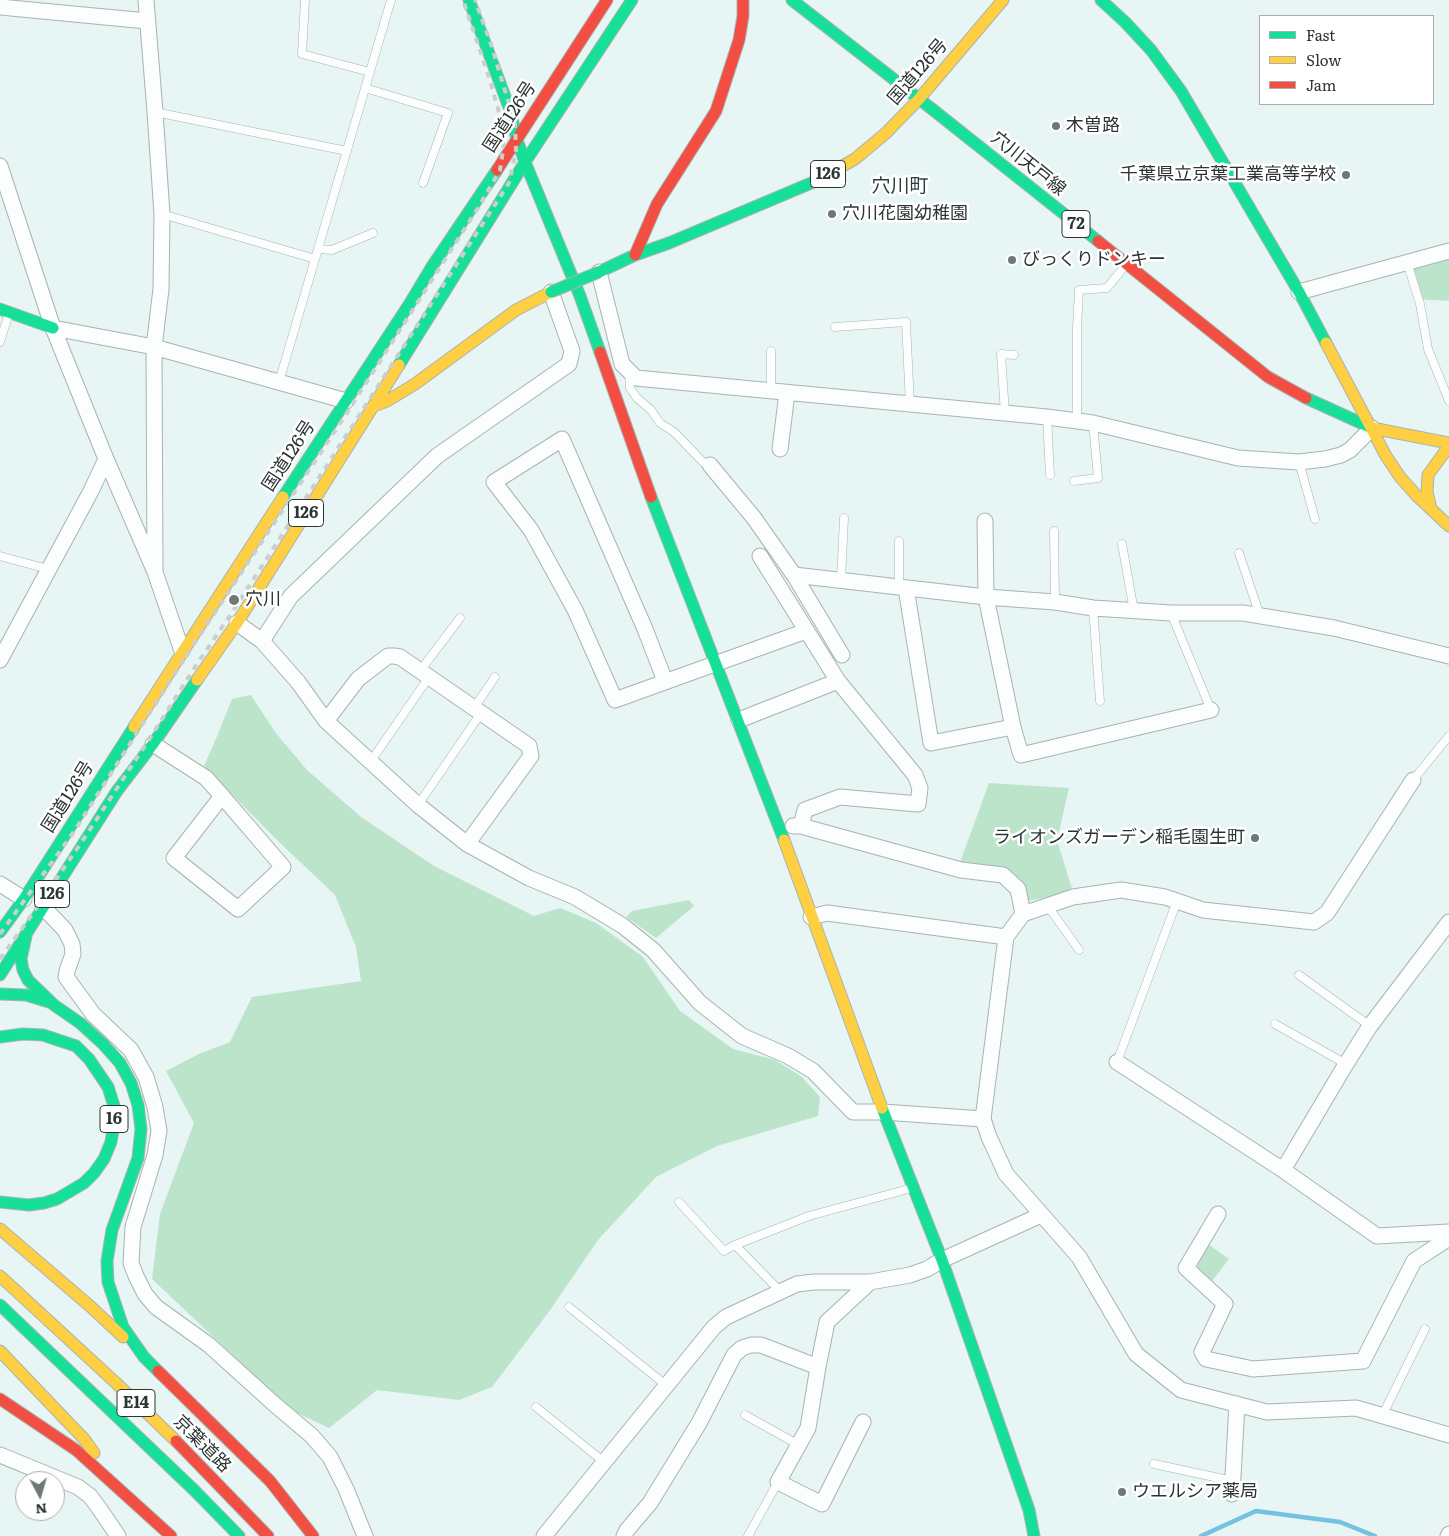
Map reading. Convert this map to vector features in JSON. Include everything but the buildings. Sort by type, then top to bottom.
[{"type":"main road","points":[[469,0],[510,110],[517,140],[525,162],[580,296],[649,491],[779,827],[883,1112],[942,1260],[1029,1510],[1034,1536]]},
{"type":"main road","name":"国道126号","points":[[0,932],[24,899],[182,651],[607,0]]},
{"type":"main road","name":"国道126号","points":[[0,975],[117,791],[237,623],[525,162],[632,0]]},
{"type":"main road","points":[[635,255],[657,204],[716,111],[739,40],[743,16],[743,0]]},
{"type":"main road","name":"穴川天戸線","points":[[792,0],[1268,377],[1303,397],[1372,428],[1449,445]]},
{"type":"main road","name":"国道126号","points":[[374,406],[387,401],[415,384],[516,310],[551,292],[635,255],[670,243],[816,181],[854,159],[886,133],[919,99],[1003,0]]},
{"type":"main road","points":[[1101,0],[1126,22],[1151,50],[1182,91],[1299,292],[1386,456],[1400,477],[1449,526]]},
{"type":"main road","points":[[5,311],[53,328]]},
{"type":"main road","points":[[1431,509],[1427,492],[1428,475],[1449,445]]},
{"type":"main road","points":[[27,932],[21,959],[23,970],[28,980],[54,1005]]},
{"type":"main road","points":[[0,994],[26,995],[41,998],[54,1005],[80,1023],[103,1044],[120,1063],[131,1083],[138,1105],[141,1129],[138,1158],[112,1230],[107,1261],[108,1282],[112,1300],[123,1327],[144,1357]]},
{"type":"main road","name":"16","points":[[0,1037],[23,1034],[43,1035],[76,1046],[89,1059],[108,1087],[114,1106],[114,1124],[111,1142],[104,1159],[84,1183],[57,1199],[44,1203],[0,1202]]},
{"type":"main road","points":[[0,1229],[92,1307],[144,1357],[270,1481],[313,1536]]},
{"type":"main road","name":"京葉道路","points":[[0,1276],[207,1472],[268,1536]]},
{"type":"main road","name":"E14","points":[[0,1305],[188,1484],[239,1536]]},
{"type":"main road","points":[[0,1351],[85,1440],[113,1483]]},
{"type":"main road","points":[[0,1399],[76,1450],[171,1536]]},
{"type":"street","points":[[146,0],[146,22],[162,214],[161,289],[154,347],[155,572]]},
{"type":"street","points":[[0,7],[146,22]]},
{"type":"street","points":[[1,172],[53,328],[106,459],[155,572],[182,651]]},
{"type":"street","points":[[1299,292],[1449,251]]},
{"type":"street","points":[[599,272],[622,364],[636,378],[1093,423],[1238,458],[1299,462],[1341,456],[1350,450],[1372,428]]},
{"type":"street","points":[[262,641],[292,596],[437,456],[569,364],[572,351],[551,292]]},
{"type":"street","points":[[53,328],[154,347],[346,401]]},
{"type":"street","points":[[780,450],[787,393]]},
{"type":"street","points":[[665,682],[645,629],[562,439],[494,482],[531,530],[575,610],[615,700],[665,682],[715,663],[806,630]]},
{"type":"street","points":[[2,651],[91,491],[106,459]]},
{"type":"street","points":[[710,465],[754,518],[794,575],[842,655]]},
{"type":"street","points":[[985,521],[986,597],[1020,755],[1211,710]]},
{"type":"street","points":[[760,556],[838,681],[915,775],[920,788],[918,804],[840,797],[805,810],[801,826]]},
{"type":"street","points":[[794,575],[986,597],[1055,602],[1093,608],[1171,613],[1243,613],[1334,628],[1449,656]]},
{"type":"street","points":[[902,588],[931,743],[1013,727]]},
{"type":"street","points":[[237,623],[262,641],[298,682],[326,721],[418,805],[467,844],[530,878],[575,897],[623,926],[653,950],[700,1003],[742,1036],[788,1056],[813,1071],[854,1112],[883,1112],[983,1119]]},
{"type":"street","points":[[326,721],[358,679],[388,656],[400,657],[529,746],[531,756],[467,844]]},
{"type":"street","points":[[738,720],[838,681]]},
{"type":"street","points":[[152,744],[206,778],[222,796],[283,867],[238,908],[174,858],[222,796]]},
{"type":"street","points":[[1413,780],[1327,913],[1314,922],[1203,910],[1165,897],[1121,890],[1073,897],[1023,914],[1006,937],[983,1119],[1006,1174],[1079,1257],[1136,1354],[1181,1390],[1267,1412],[1356,1408],[1449,1435]]},
{"type":"street","points":[[779,827],[801,826],[961,870],[1003,875],[1018,889],[1023,914]]},
{"type":"street","points":[[0,884],[24,899]]},
{"type":"street","points":[[43,907],[65,930],[72,944],[73,954],[66,971],[66,978],[93,1014],[131,1050],[146,1077],[155,1107],[159,1131],[155,1156],[133,1226],[132,1262],[136,1276],[145,1294],[156,1307],[209,1345],[272,1403],[312,1436],[330,1457],[346,1489],[365,1536]]},
{"type":"street","points":[[811,917],[826,913],[1006,937]]},
{"type":"street","points":[[1283,1170],[1370,1026],[1449,922]]},
{"type":"street","points":[[1116,1062],[1283,1170],[1376,1236],[1449,1232]]},
{"type":"street","points":[[1218,1214],[1186,1268],[1225,1304],[1202,1352],[1206,1359],[1253,1368],[1364,1361],[1414,1261],[1449,1238]]},
{"type":"street","points":[[544,1536],[714,1327],[726,1317],[797,1284],[814,1282],[870,1282],[910,1275],[927,1269],[942,1260],[1041,1215]]},
{"type":"street","points":[[863,1422],[822,1504],[778,1482],[808,1428],[827,1322],[870,1282]]},
{"type":"street","points":[[624,1536],[650,1503],[699,1423],[734,1355],[742,1348],[751,1345],[761,1345],[818,1367]]},
{"type":"street","points":[[1232,1488],[1236,1404]]},
{"type":"street","points":[[0,1455],[78,1487],[90,1496],[118,1536]]},
{"type":"lane","points":[[305,0],[302,54],[370,72]]},
{"type":"lane","points":[[279,382],[391,0]]},
{"type":"lane","points":[[365,88],[448,113],[423,184]]},
{"type":"lane","points":[[155,112],[347,151]]},
{"type":"lane","points":[[162,214],[315,259]]},
{"type":"lane","points":[[318,249],[332,250],[373,233]]},
{"type":"lane","points":[[1407,262],[1420,304],[1428,349],[1449,401]]},
{"type":"lane","points":[[1077,421],[1077,328],[1080,290],[1106,288],[1126,264]]},
{"type":"lane","points":[[0,342],[5,311]]},
{"type":"lane","points":[[835,327],[906,322],[910,405]]},
{"type":"lane","points":[[771,351],[772,391]]},
{"type":"lane","points":[[1004,414],[1001,354],[1014,355]]},
{"type":"lane","points":[[629,371],[630,388],[637,398],[660,423],[674,432],[703,462],[710,465]]},
{"type":"lane","points":[[1047,417],[1050,475]]},
{"type":"lane","points":[[1074,481],[1098,478],[1093,423]]},
{"type":"lane","points":[[1299,462],[1315,519]]},
{"type":"lane","points":[[841,580],[844,518]]},
{"type":"lane","points":[[1054,531],[1055,602]]},
{"type":"lane","points":[[899,541],[902,588]]},
{"type":"lane","points":[[1122,544],[1134,611]]},
{"type":"lane","points":[[1239,553],[1260,616]]},
{"type":"lane","points":[[0,556],[48,569]]},
{"type":"lane","points":[[1093,608],[1100,701]]},
{"type":"lane","points":[[1171,613],[1211,710]]},
{"type":"lane","points":[[371,761],[460,618]]},
{"type":"lane","points":[[418,805],[477,710],[495,677]]},
{"type":"lane","points":[[1413,780],[1449,736]]},
{"type":"lane","points":[[1116,1062],[1177,901]]},
{"type":"lane","points":[[1047,905],[1079,950]]},
{"type":"lane","points":[[1299,975],[1370,1026]]},
{"type":"lane","points":[[1275,1024],[1346,1064]]},
{"type":"lane","points":[[678,1202],[724,1251],[734,1245],[809,1216],[914,1187]]},
{"type":"lane","points":[[734,1245],[780,1292]]},
{"type":"lane","points":[[569,1307],[666,1386]]},
{"type":"lane","points":[[1382,1416],[1425,1329]]},
{"type":"lane","points":[[536,1407],[604,1462]]},
{"type":"lane","points":[[745,1415],[799,1445]]},
{"type":"lane","points":[[1154,1464],[1232,1488]]},
{"type":"lane","points":[[748,1536],[778,1482]]},
{"type":"green space","points":[[1449,257],[1449,301],[1418,299],[1411,267]]},
{"type":"green space","points":[[251,695],[275,732],[307,770],[361,817],[434,866],[534,916],[560,908],[596,923],[643,957],[680,1011],[733,1049],[775,1060],[802,1077],[820,1097],[818,1116],[717,1146],[656,1177],[598,1240],[548,1313],[492,1387],[459,1400],[377,1390],[329,1428],[291,1410],[152,1279],[160,1214],[194,1123],[166,1071],[199,1054],[230,1042],[252,997],[361,981],[356,947],[335,895],[278,841],[204,766],[232,699]]},
{"type":"green space","points":[[989,783],[1069,788],[1057,840],[1073,892],[1028,901],[1021,880],[1009,870],[959,865]]},
{"type":"green space","points":[[689,900],[694,906],[656,938],[626,917],[632,911]]},
{"type":"green space","points":[[1208,1244],[1229,1259],[1212,1281],[1198,1268],[1197,1259]]},
{"type":"waterway","points":[[1201,1536],[1256,1511],[1340,1522],[1375,1536]]},
{"type":"railway","points":[[0,934],[73,833],[186,656],[341,422],[478,208],[500,170],[503,151],[503,126],[463,0]]},
{"type":"railway","points":[[0,959],[81,843],[150,738],[509,183],[516,151],[515,124],[491,44],[475,0]]},
{"type":"traffic: fast","points":[[469,0],[510,110],[517,140],[525,162],[580,296],[600,352]]},
{"type":"traffic: fast","points":[[399,365],[525,162],[632,0]]},
{"type":"traffic: fast","points":[[792,0],[1098,241]]},
{"type":"traffic: fast","points":[[1101,0],[1151,50],[1181,91],[1299,292],[1326,343]]},
{"type":"traffic: fast","points":[[283,497],[431,268],[497,170]]},
{"type":"traffic: fast","points":[[599,272],[635,255],[669,243],[816,181],[830,173]]},
{"type":"traffic: fast","points":[[551,292],[599,272]]},
{"type":"traffic: fast","points":[[0,309],[53,328]]},
{"type":"traffic: fast","points":[[1306,398],[1372,428]]},
{"type":"traffic: fast","points":[[651,497],[784,840]]},
{"type":"traffic: fast","points":[[0,975],[117,791],[153,744],[197,680]]},
{"type":"traffic: fast","points":[[0,932],[24,899],[134,727]]},
{"type":"traffic: fast","points":[[26,936],[21,959],[23,970],[28,980],[54,1005],[80,1023],[120,1063],[131,1083],[138,1105],[141,1129],[138,1158],[112,1230],[107,1261],[108,1282],[123,1327],[144,1357],[158,1371]]},
{"type":"traffic: fast","points":[[0,994],[26,995],[49,1002]]},
{"type":"traffic: fast","points":[[0,1037],[23,1034],[43,1035],[76,1046],[89,1059],[108,1087],[114,1106],[111,1142],[104,1159],[84,1183],[57,1199],[44,1203],[29,1205],[0,1202]]},
{"type":"traffic: fast","points":[[882,1108],[942,1260],[1029,1510],[1034,1536]]},
{"type":"traffic: fast","points":[[0,1305],[195,1491],[239,1536]]},
{"type":"traffic: slow","points":[[830,173],[855,159],[886,133],[919,99],[1003,0]]},
{"type":"traffic: slow","points":[[374,406],[387,401],[415,384],[516,310],[551,292]]},
{"type":"traffic: slow","points":[[1326,343],[1386,456],[1400,477],[1449,526]]},
{"type":"traffic: slow","points":[[197,680],[237,623],[399,365]]},
{"type":"traffic: slow","points":[[1372,428],[1449,443]]},
{"type":"traffic: slow","points":[[1431,509],[1427,492],[1428,475],[1449,446]]},
{"type":"traffic: slow","points":[[134,727],[283,497]]},
{"type":"traffic: slow","points":[[784,840],[882,1108]]},
{"type":"traffic: slow","points":[[0,1229],[123,1337]]},
{"type":"traffic: slow","points":[[0,1276],[176,1441]]},
{"type":"traffic: slow","points":[[0,1351],[85,1440],[94,1453]]},
{"type":"traffic: jam","points":[[497,170],[607,0]]},
{"type":"traffic: jam","points":[[635,255],[657,204],[716,111],[739,40],[743,16],[743,0]]},
{"type":"traffic: jam","points":[[1098,241],[1268,377],[1306,398]]},
{"type":"traffic: jam","points":[[600,352],[651,497]]},
{"type":"traffic: jam","points":[[158,1371],[270,1481],[313,1536]]},
{"type":"traffic: jam","points":[[0,1399],[76,1450],[171,1536]]},
{"type":"traffic: jam","points":[[176,1441],[268,1536]]},
{"type":"place","name":"木曽路","points":[[1056,126]]},
{"type":"place","name":"千葉県立京葉工業高等学校","points":[[1346,175]]},
{"type":"place","name":"穴川花園幼稚園","points":[[832,214]]},
{"type":"place","name":"びっくりドンキー","points":[[1012,260]]},
{"type":"place","name":"穴川","points":[[234,600]]},
{"type":"place","name":"ライオンズガーデン稲毛園生町","points":[[1255,838]]},
{"type":"place","name":"ウエルシア薬局","points":[[1122,1492]]},
{"type":"district","name":"穴川町","points":[[900,186]]}]
